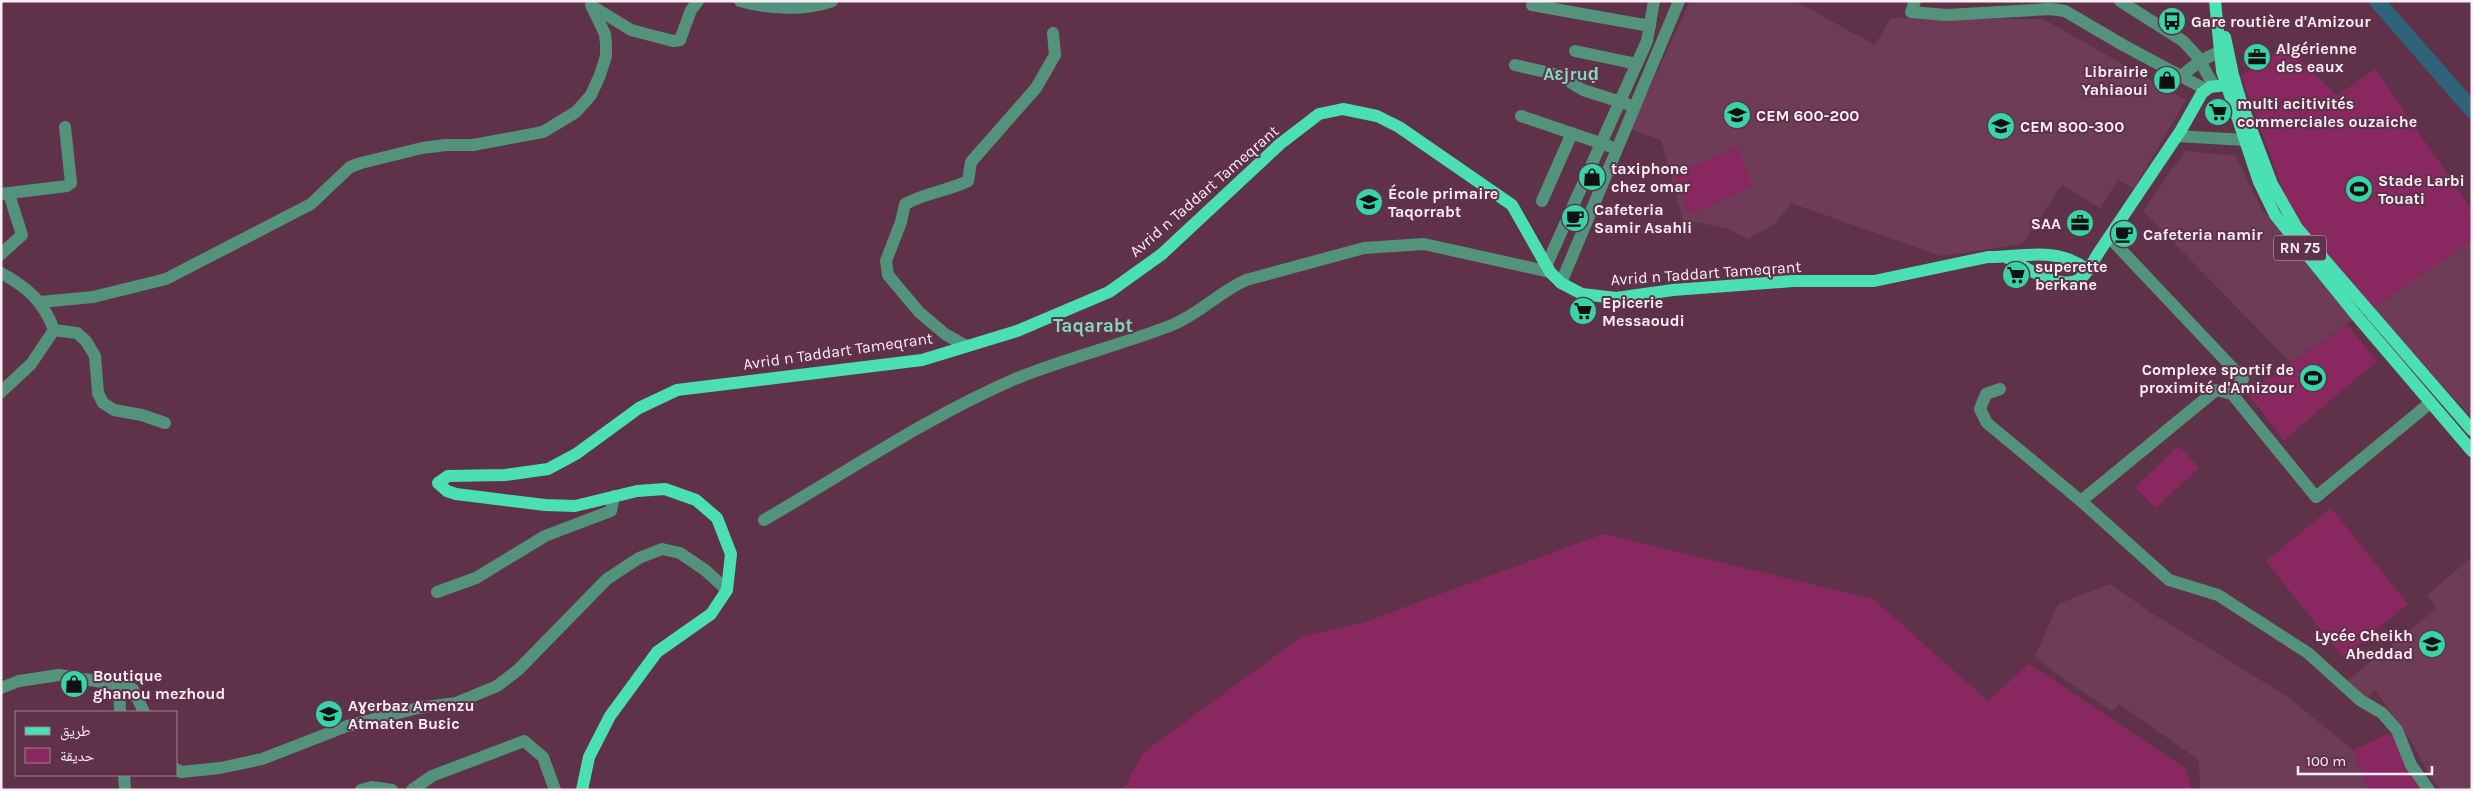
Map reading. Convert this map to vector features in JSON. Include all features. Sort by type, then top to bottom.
[{"type":"main road","name":"RN 75","points":[[2215,1],[2220,85],[2245,140],[2259,182],[2275,215],[2360,312],[2472,430]]},
{"type":"main road","name":"RN 75","points":[[2222,1],[2223,27],[2220,85],[2287,212],[2430,403],[2472,451]]},
{"type":"main road","points":[[2006,257],[2039,275],[2066,283],[2079,279],[2088,270],[2177,136],[2220,85]]},
{"type":"main road","name":"Avrid n Taddart Tameqrant","points":[[582,790],[589,757],[610,716],[657,652],[711,614],[727,590],[731,554],[717,518],[696,500],[665,489],[637,491],[575,506],[545,505],[456,494],[447,491],[438,482],[448,476],[505,475],[548,469],[576,454],[639,408],[677,390],[922,360],[1018,331],[1108,292],[1162,254],[1280,144],[1319,114],[1342,109],[1377,116],[1399,127],[1434,153],[1512,205],[1549,268],[1562,283],[1582,294],[1616,298],[1673,290],[1793,281],[1874,281],[1988,257],[2006,257],[2027,253],[2048,255],[2078,262],[2088,270]]},
{"type":"street","points":[[588,3],[631,30],[673,41],[680,40],[691,10],[698,1]]},
{"type":"street","points":[[740,1],[755,6],[818,6],[832,1]]},
{"type":"street","points":[[764,520],[842,476],[894,441],[958,407],[1014,380],[1068,358],[1172,325],[1204,309],[1228,288],[1246,280],[1364,248],[1424,244],[1549,268],[1647,41],[1654,1]]},
{"type":"street","points":[[1562,283],[1679,1]]},
{"type":"street","points":[[1915,1],[1911,12],[1947,15],[2048,5],[2065,11],[2181,76],[2220,85]]},
{"type":"street","points":[[2120,1],[2183,41],[2220,85]]},
{"type":"street","points":[[40,302],[93,298],[166,279],[311,204],[350,167],[361,162],[422,148],[446,145],[473,145],[543,132],[576,112],[591,95],[600,75],[606,56],[606,44],[604,34],[588,3]]},
{"type":"street","points":[[1532,5],[1650,26]]},
{"type":"street","points":[[966,346],[945,334],[919,312],[888,275],[886,261],[898,230],[905,204],[918,197],[968,181],[971,162],[1036,88],[1055,55],[1054,33]]},
{"type":"street","points":[[1575,51],[1637,64]]},
{"type":"street","points":[[2181,76],[2200,61],[2219,52]]},
{"type":"street","points":[[1515,65],[1559,74],[1583,90],[1634,106]]},
{"type":"street","points":[[1521,116],[1617,148]]},
{"type":"street","points":[[1,254],[22,235],[5,194],[67,186],[71,183],[65,126]]},
{"type":"street","points":[[1542,201],[1572,133]]},
{"type":"street","points":[[2177,136],[2245,140]]},
{"type":"street","points":[[2109,237],[2242,379],[2232,394]]},
{"type":"street","points":[[1,273],[24,286],[40,302],[49,316],[54,330]]},
{"type":"street","points":[[1,392],[32,364],[54,330]]},
{"type":"street","points":[[54,330],[77,333],[86,341],[95,356],[98,393],[103,403],[114,410],[142,415],[164,423]]},
{"type":"street","points":[[2000,389],[1986,394],[1980,409],[1987,423],[2081,501],[2169,580],[2218,595],[2308,653],[2360,700],[2382,713],[2397,730],[2411,764],[2429,790]]},
{"type":"street","points":[[2081,501],[2216,390],[2232,394],[2316,497],[2430,403]]},
{"type":"street","points":[[437,592],[476,578],[545,536],[611,511],[614,496]]},
{"type":"street","points":[[178,770],[181,772],[220,768],[262,759],[347,726],[418,708],[456,703],[497,686],[518,670],[607,579],[639,558],[662,550],[680,553],[705,570],[727,590]]},
{"type":"street","points":[[1,688],[19,680],[59,675],[133,689],[144,711]]},
{"type":"street","points":[[119,685],[120,711]]},
{"type":"street","points":[[412,790],[432,776],[524,741],[543,757],[555,790]]},
{"type":"street","points":[[124,776],[125,790]]},
{"type":"street","points":[[361,790],[372,787],[392,790]]},
{"type":"shaded area","name":"CEM 800-300","points":[[1690,1],[1795,1],[1875,45],[1891,18],[2043,19],[2186,100],[2134,188],[2118,180],[2100,208],[2062,185],[2022,244],[1941,256],[1791,203],[1776,223],[1748,239],[1727,228],[1683,220],[1661,140],[1631,129]]},
{"type":"shaded area","points":[[2185,151],[2236,156],[2261,208],[2353,320],[2291,363],[2143,211]]},
{"type":"shaded area","points":[[2472,240],[2472,418],[2373,308]]},
{"type":"shaded area","name":"Lycée Cheikh Aheddad","points":[[2472,557],[2472,790],[2442,790],[2433,782],[2411,741],[2375,690],[2365,701],[2347,681],[2437,608],[2427,595]]},
{"type":"shaded area","points":[[2110,584],[2150,612],[2288,697],[2353,750],[2369,790],[2200,790],[2199,760],[2119,704],[2112,711],[2058,675],[2035,656],[2058,604]]},
{"type":"green space","points":[[2286,45],[2337,96],[2375,69],[2472,210],[2472,240],[2373,308],[2304,229],[2285,196],[2241,76]]},
{"type":"green space","points":[[1737,147],[1752,186],[1689,215],[1673,175]]},
{"type":"green space","name":"Complexe sportif de proximité d'Amizour","points":[[2347,325],[2377,361],[2284,440],[2247,393]]},
{"type":"green space","points":[[2179,446],[2199,468],[2155,508],[2135,487]]},
{"type":"green space","points":[[2331,508],[2408,604],[2343,657],[2266,561]]},
{"type":"green space","points":[[1603,534],[1873,599],[1988,701],[2029,664],[2185,768],[2192,790],[1123,790],[1143,753],[1301,637],[1362,623]]},
{"type":"green space","points":[[2393,732],[2423,790],[2369,790],[2353,750]]},
{"type":"waterway","points":[[2377,1],[2472,110]]},
{"type":"place","name":"Gare routière d'Amizour","points":[[2172,21]]},
{"type":"place","name":"Algérienne des eaux","points":[[2257,57]]},
{"type":"place","name":"Librairie Yahiaoui","points":[[2167,80]]},
{"type":"place","name":"multi acitivités commerciales ouzaiche","points":[[2218,112]]},
{"type":"place","name":"CEM 600-200","points":[[1737,115]]},
{"type":"place","name":"CEM 800-300","points":[[2001,126]]},
{"type":"place","name":"taxiphone chez omar","points":[[1592,177]]},
{"type":"place","name":"Stade Larbi Touati","points":[[2359,189]]},
{"type":"place","name":"École primaire Taqorrabt","points":[[1369,202]]},
{"type":"place","name":"Cafeteria Samir Asahli","points":[[1575,218]]},
{"type":"place","name":"SAA","points":[[2080,223]]},
{"type":"place","name":"Cafeteria namir","points":[[2124,234]]},
{"type":"place","name":"superette berkane","points":[[2016,275]]},
{"type":"place","name":"Epicerie Messaoudi","points":[[1583,311]]},
{"type":"place","name":"Complexe sportif de proximité d'Amizour","points":[[2313,378]]},
{"type":"place","name":"Lycée Cheikh Aheddad","points":[[2432,644]]},
{"type":"place","name":"Boutique ghanou mezhoud","points":[[74,684]]},
{"type":"place","name":"Aɣerbaz Amenzu Atmaten Buɛic","points":[[329,714]]},
{"type":"district","name":"Aɛjruḍ","points":[[1571,74]]},
{"type":"district","name":"Taqarabt","points":[[1093,326]]}]
